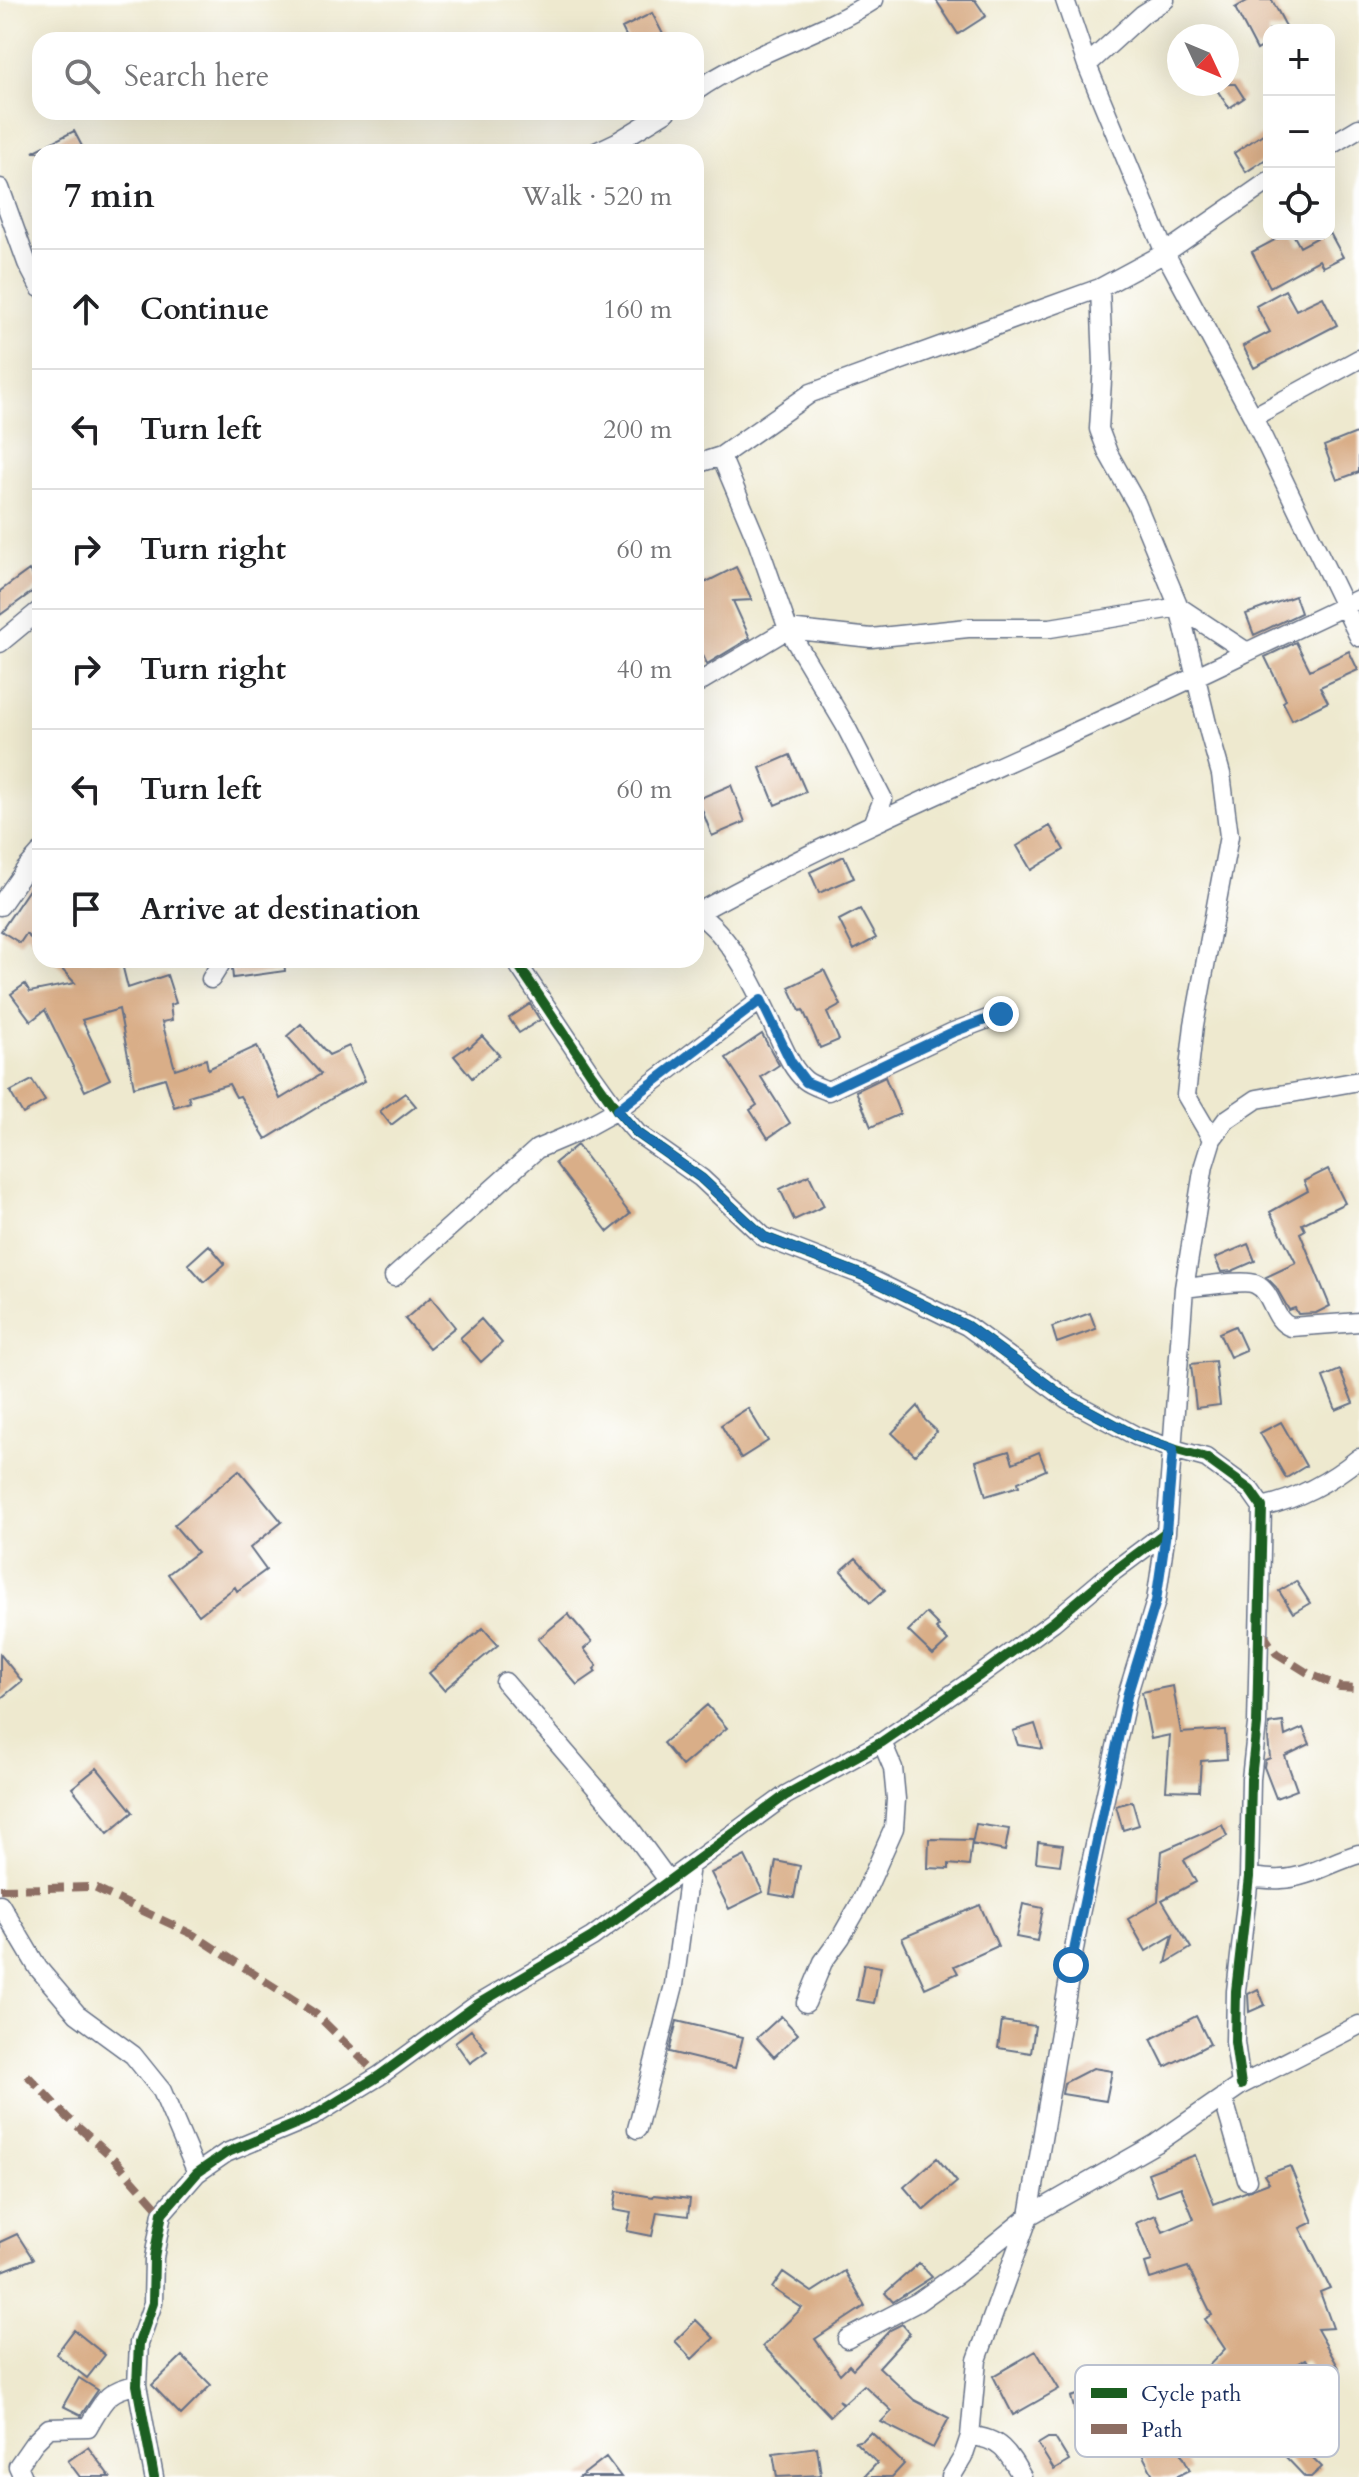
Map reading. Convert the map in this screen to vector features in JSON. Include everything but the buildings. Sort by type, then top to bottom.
[{"type":"street","points":[[704,86],[736,66],[827,27],[874,0]]},
{"type":"street","points":[[1065,0],[1087,65],[1165,253],[1352,603],[1359,637]]},
{"type":"street","points":[[1087,65],[1143,14],[1165,0]]},
{"type":"street","points":[[620,144],[655,120]]},
{"type":"street","points":[[1335,142],[1359,128]]},
{"type":"street","points":[[704,461],[721,456],[811,393],[1100,288],[1165,253],[1263,185]]},
{"type":"street","points":[[0,188],[32,273]]},
{"type":"street","points":[[1100,288],[1103,364],[1099,429],[1108,453],[1136,503],[1179,607],[1221,774],[1229,836],[1194,1025],[1186,1095],[1212,1139]]},
{"type":"street","points":[[1253,417],[1359,359]]},
{"type":"street","points":[[721,456],[757,541],[788,629],[845,725],[883,799],[874,822]]},
{"type":"street","points":[[704,909],[770,872],[874,822],[1352,603]]},
{"type":"street","points":[[704,679],[788,629],[871,638],[968,628],[1050,628],[1179,607],[1247,652]]},
{"type":"street","points":[[0,643],[32,617]]},
{"type":"street","points":[[0,906],[32,862]]},
{"type":"street","points":[[704,919],[717,928],[761,1000],[791,1062],[806,1082],[828,1091],[953,1032],[1001,1014]]},
{"type":"street","points":[[211,979],[218,968]]},
{"type":"street","points":[[520,968],[617,1110],[637,1133],[701,1178],[764,1237],[862,1275],[967,1326],[1067,1399],[1136,1436],[1206,1458],[1250,1490],[1262,1507],[1257,1724],[1251,1779],[1249,1877],[1236,1991],[1235,2042],[1241,2085]]},
{"type":"street","points":[[394,1277],[537,1149],[617,1110],[761,1000]]},
{"type":"street","points":[[951,2477],[963,2457],[970,2436],[977,2360],[1029,2216],[1080,1914],[1127,1696],[1156,1601],[1166,1532],[1184,1288],[1204,1165],[1212,1139],[1226,1120],[1257,1099],[1359,1081]]},
{"type":"street","points":[[1184,1288],[1249,1282],[1261,1287],[1285,1325],[1359,1322]]},
{"type":"street","points":[[1262,1507],[1284,1502],[1317,1486],[1359,1458]]},
{"type":"street","points":[[154,2477],[137,2385],[139,2343],[153,2303],[154,2258],[162,2213],[197,2173],[226,2153],[312,2117],[478,2004],[592,1937],[786,1795],[882,1742],[1041,1631],[1166,1532]]},
{"type":"street","points":[[505,1682],[627,1824],[668,1880]]},
{"type":"street","points":[[806,2003],[823,1962],[861,1902],[894,1828],[896,1799],[893,1768],[882,1742]]},
{"type":"street","points":[[1249,1877],[1282,1880],[1359,1854]]},
{"type":"street","points":[[637,2129],[674,1985],[690,1865]]},
{"type":"street","points":[[0,1904],[38,1968],[77,2014],[133,2055],[162,2091],[197,2173]]},
{"type":"street","points":[[847,2339],[918,2302],[1029,2216],[1157,2143],[1241,2085],[1359,2025]]},
{"type":"street","points":[[1223,2097],[1247,2180]]},
{"type":"street","points":[[23,2477],[18,2466],[49,2428],[88,2427],[105,2398],[119,2388],[137,2385]]},
{"type":"street","points":[[970,2436],[986,2437],[1001,2445],[1022,2477]]},
{"type":"marked path","points":[[1261,1631],[1276,1653],[1308,1673],[1340,1687],[1359,1688]]},
{"type":"marked path","points":[[0,1889],[92,1887],[194,1935],[316,2014],[379,2076]]},
{"type":"marked path","points":[[27,2075],[68,2118],[114,2159],[162,2213]]},
{"type":"cycle path","points":[[520,968],[592,1075],[637,1133],[701,1178],[764,1237],[862,1275],[967,1326],[1067,1399],[1136,1436],[1206,1458],[1250,1490],[1262,1507],[1257,1724],[1251,1779],[1249,1877],[1236,1991],[1235,2042],[1241,2085]]},
{"type":"cycle path","points":[[154,2477],[137,2385],[139,2343],[153,2303],[154,2258],[162,2213],[197,2173],[226,2153],[312,2117],[379,2076],[478,2004],[592,1937],[786,1795],[882,1742],[980,1675],[1053,1622],[1166,1532]]},
{"type":"route","points":[[1001,1014],[953,1032],[828,1091],[806,1082],[791,1062],[761,1000],[617,1110],[637,1133],[701,1178],[764,1237],[862,1275],[967,1326],[1067,1399],[1136,1436],[1173,1449],[1156,1601],[1127,1696],[1071,1965]]}]
